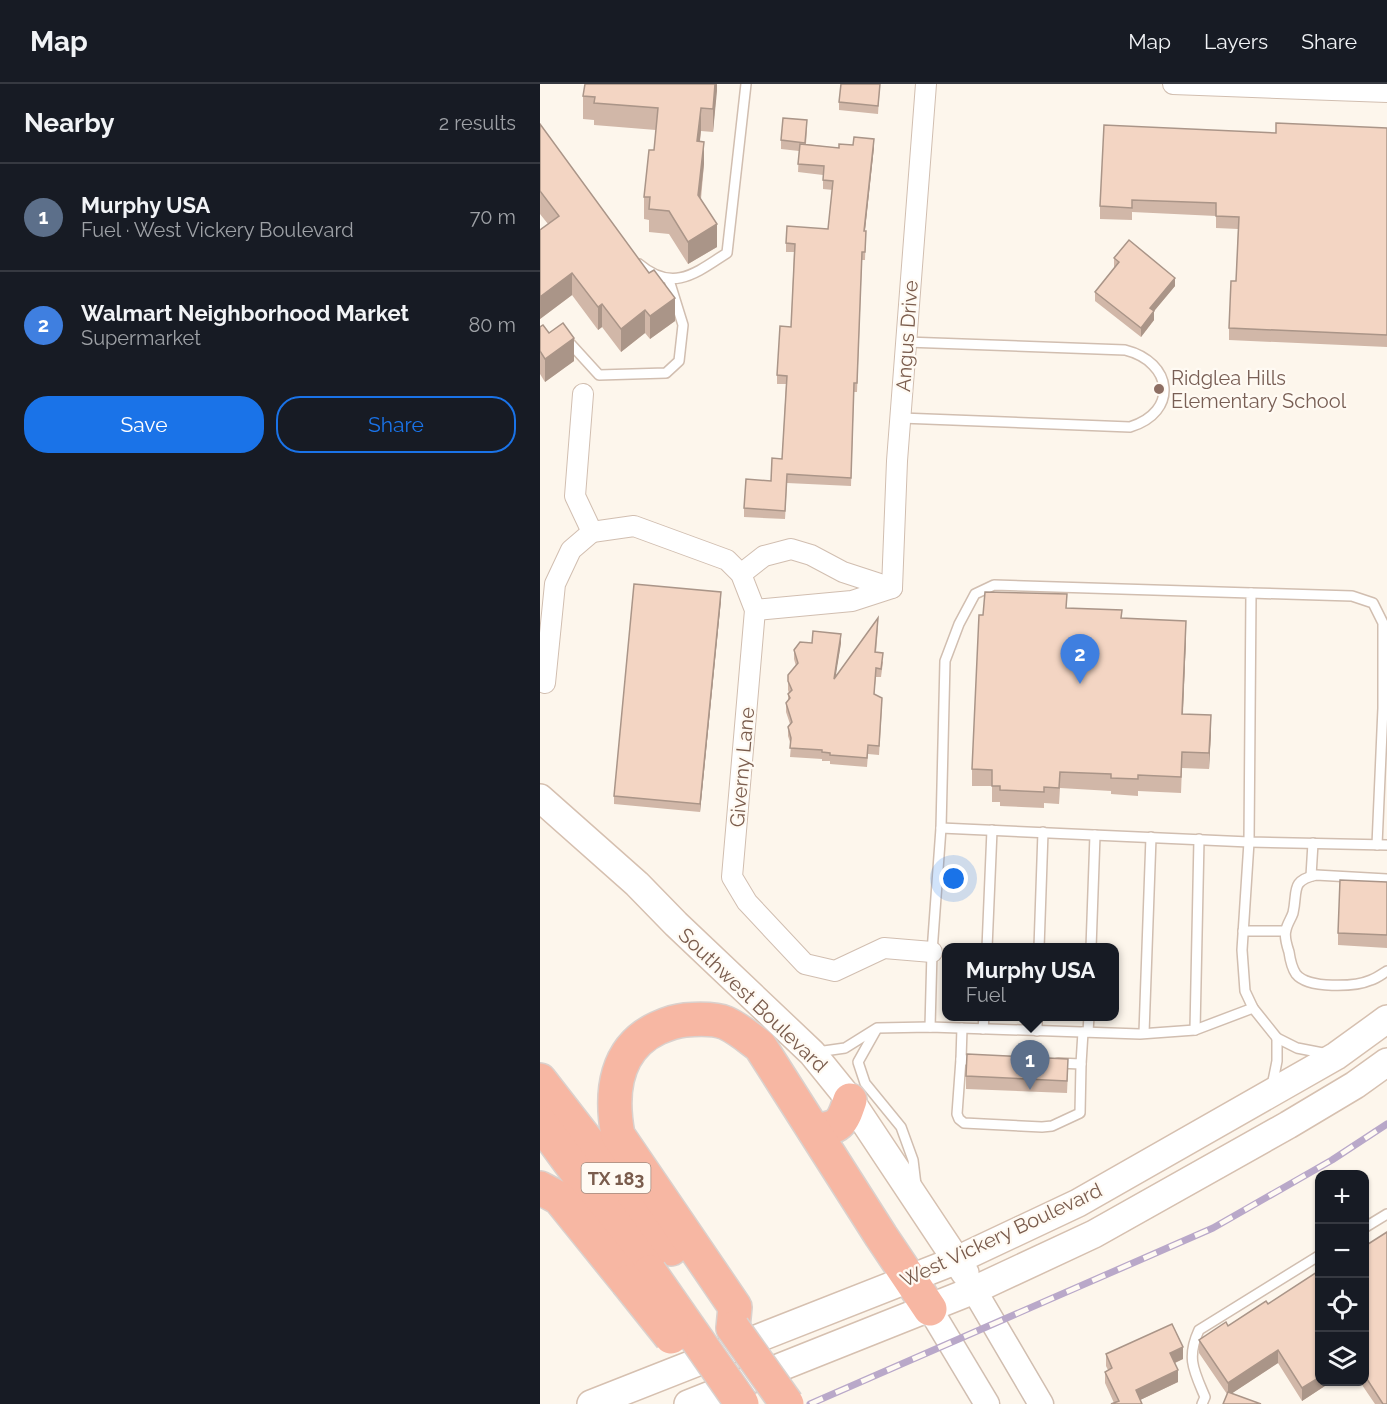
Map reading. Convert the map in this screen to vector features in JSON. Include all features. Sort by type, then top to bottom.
[{"type":"highway","points":[[787,1404],[733,1328],[735,1307],[699,1270],[618,1134],[614,1114],[616,1082],[630,1047],[649,1032],[674,1021],[695,1019],[723,1022],[739,1029],[760,1046],[930,1309]]},
{"type":"highway","name":"TX 183","points":[[540,1080],[699,1270]]},
{"type":"highway","points":[[814,1130],[831,1129],[843,1121],[850,1100]]},
{"type":"highway","name":"TX 183","points":[[540,1122],[639,1277],[742,1404]]},
{"type":"highway","points":[[540,1188],[559,1198],[639,1277],[724,1402],[728,1404]]},
{"type":"main road","name":"Southwest Boulevard","points":[[540,798],[637,884],[812,1053],[850,1100],[957,1260],[974,1290]]},
{"type":"main road","name":"West Vickery Boulevard","points":[[591,1404],[957,1260],[1078,1203],[1336,1056],[1387,1019]]},
{"type":"main road","name":"West Vickery Boulevard","points":[[688,1404],[930,1309],[1094,1234],[1355,1085],[1387,1062]]},
{"type":"street","name":"Angus Drive","points":[[892,588],[906,342],[926,84]]},
{"type":"street","points":[[1173,84],[1387,92]]},
{"type":"street","points":[[583,394],[575,496],[592,532]]},
{"type":"street","points":[[545,683],[555,584],[571,550],[592,532],[634,526],[727,560],[741,574],[764,556],[791,549],[811,555],[843,572],[892,588]]},
{"type":"street","name":"Giverny Lane","points":[[741,574],[755,610],[732,877],[747,903],[805,964],[835,971],[884,948],[932,952]]},
{"type":"street","points":[[755,610],[852,602],[892,588]]},
{"type":"street","points":[[974,1290],[1041,1404]]},
{"type":"street","points":[[930,1309],[987,1404]]},
{"type":"lane","points":[[633,259],[646,270],[669,280],[682,278],[704,268],[728,253],[746,84]]},
{"type":"lane","points":[[558,331],[599,375],[666,373],[679,361],[683,325],[669,280]]},
{"type":"lane","points":[[901,418],[1130,427],[1151,418],[1158,410],[1162,399],[1162,380],[1158,369],[1139,354],[1125,350],[906,342]]},
{"type":"lane","points":[[930,1028],[932,952],[941,828],[945,661],[959,624],[975,594],[994,585],[1352,596],[1373,603],[1383,623],[1385,708],[1382,845],[1249,842],[941,828]]},
{"type":"lane","points":[[1251,593],[1249,842],[1242,950],[1245,991],[1253,1008],[1277,1038],[1297,1048],[1336,1056]]},
{"type":"lane","points":[[987,943],[992,830]]},
{"type":"lane","points":[[1039,943],[1043,832]]},
{"type":"lane","points":[[1091,943],[1095,835]]},
{"type":"lane","points":[[1144,1033],[1151,837]]},
{"type":"lane","points":[[1195,1029],[1199,839]]},
{"type":"lane","points":[[1311,876],[1313,843]]},
{"type":"lane","points":[[1387,879],[1311,876],[1299,881],[1293,912],[1285,931],[1292,965],[1297,975],[1304,980],[1319,985],[1343,985],[1370,981],[1387,971]]},
{"type":"lane","points":[[1243,932],[1285,931]]},
{"type":"lane","points":[[812,1053],[845,1048],[877,1028],[1144,1033],[1195,1029],[1253,1008]]},
{"type":"lane","points":[[983,1029],[984,1021]]},
{"type":"lane","points":[[1036,1030],[1037,1021]]},
{"type":"lane","points":[[962,1028],[957,1114],[959,1119],[964,1123],[1042,1127],[1052,1126],[1080,1113],[1081,1064],[1088,1021]]},
{"type":"lane","points":[[877,1028],[858,1062],[865,1083],[901,1127],[913,1160],[919,1204]]},
{"type":"lane","points":[[1270,1095],[1277,1061],[1277,1038]]},
{"type":"lane","points":[[961,1059],[972,1060]]},
{"type":"lane","points":[[1048,1063],[1081,1064]]},
{"type":"lane","points":[[1369,1225],[1387,1214]]},
{"type":"lane","points":[[1202,1404],[1205,1397],[1194,1371],[1191,1347],[1199,1330],[1315,1258]]},
{"type":"building","points":[[585,84],[715,84],[713,109],[701,108],[697,141],[704,142],[698,195],[717,224],[688,242],[669,211],[649,209],[650,197],[644,197],[649,150],[654,150],[658,108],[594,103],[595,97],[583,96]]},
{"type":"building","points":[[841,84],[880,84],[878,106],[839,102]]},
{"type":"building","points":[[783,118],[807,120],[805,143],[781,140]]},
{"type":"building","points":[[1276,123],[1387,128],[1387,335],[1229,328],[1231,281],[1236,281],[1239,217],[1216,216],[1216,203],[1132,200],[1132,208],[1100,206],[1104,125],[1276,133]]},
{"type":"building","points":[[540,124],[649,273],[654,270],[675,298],[650,316],[645,310],[621,329],[602,304],[598,307],[572,273],[540,297],[540,230],[559,216],[540,191]]},
{"type":"building","points":[[854,137],[874,139],[864,231],[866,231],[865,252],[862,252],[851,478],[787,474],[785,511],[744,508],[746,479],[771,481],[772,458],[782,459],[787,376],[777,375],[780,326],[791,327],[795,244],[786,243],[787,226],[828,229],[833,181],[823,180],[824,166],[798,164],[800,144],[839,148],[839,144],[853,145]]},
{"type":"building","points":[[1129,240],[1175,278],[1150,308],[1154,311],[1141,328],[1095,292],[1119,262],[1114,258]]},
{"type":"building","points":[[563,323],[574,338],[545,359],[540,351],[540,327],[543,325],[549,333]]},
{"type":"building","points":[[634,584],[721,592],[700,804],[614,796]]},
{"type":"building","points":[[985,592],[1067,594],[1066,608],[1122,610],[1121,618],[1186,621],[1182,714],[1211,715],[1209,753],[1182,752],[1181,777],[1138,775],[1138,779],[1111,778],[1111,774],[1060,772],[1059,788],[1044,787],[1044,792],[1000,790],[1000,786],[992,786],[992,770],[972,769],[979,615],[983,615]]},
{"type":"building","points":[[878,618],[875,652],[883,653],[881,669],[876,668],[874,694],[882,698],[879,746],[868,745],[867,758],[830,755],[822,750],[790,748],[791,738],[788,727],[792,722],[786,703],[790,698],[788,694],[792,690],[788,675],[798,663],[794,650],[800,642],[812,643],[813,631],[841,634],[834,679]]},
{"type":"building","points":[[1340,880],[1387,882],[1387,935],[1338,933]]},
{"type":"building","points":[[967,1054],[1068,1059],[1067,1081],[966,1076]]},
{"type":"building","points":[[1387,1232],[1387,1404],[1383,1404],[1369,1382],[1369,1243]]},
{"type":"building","points":[[1315,1273],[1315,1380],[1302,1388],[1278,1350],[1228,1383],[1199,1340],[1226,1322],[1228,1326],[1266,1301],[1268,1304]]},
{"type":"building","points":[[1172,1324],[1183,1347],[1170,1353],[1178,1370],[1136,1390],[1142,1404],[1111,1404],[1119,1401],[1105,1372],[1112,1368],[1106,1354]]},
{"type":"building","points":[[1228,1392],[1261,1404],[1223,1404]]},
{"type":"railway","points":[[810,1404],[1213,1228],[1332,1160],[1387,1124]]},
{"type":"place","name":"Ridglea Hills Elementary School","points":[[1159,389]]},
{"type":"place","name":"Walmart Neighborhood Market","points":[[1080,684]]},
{"type":"place","name":"Murphy USA","points":[[1030,1090]]}]
